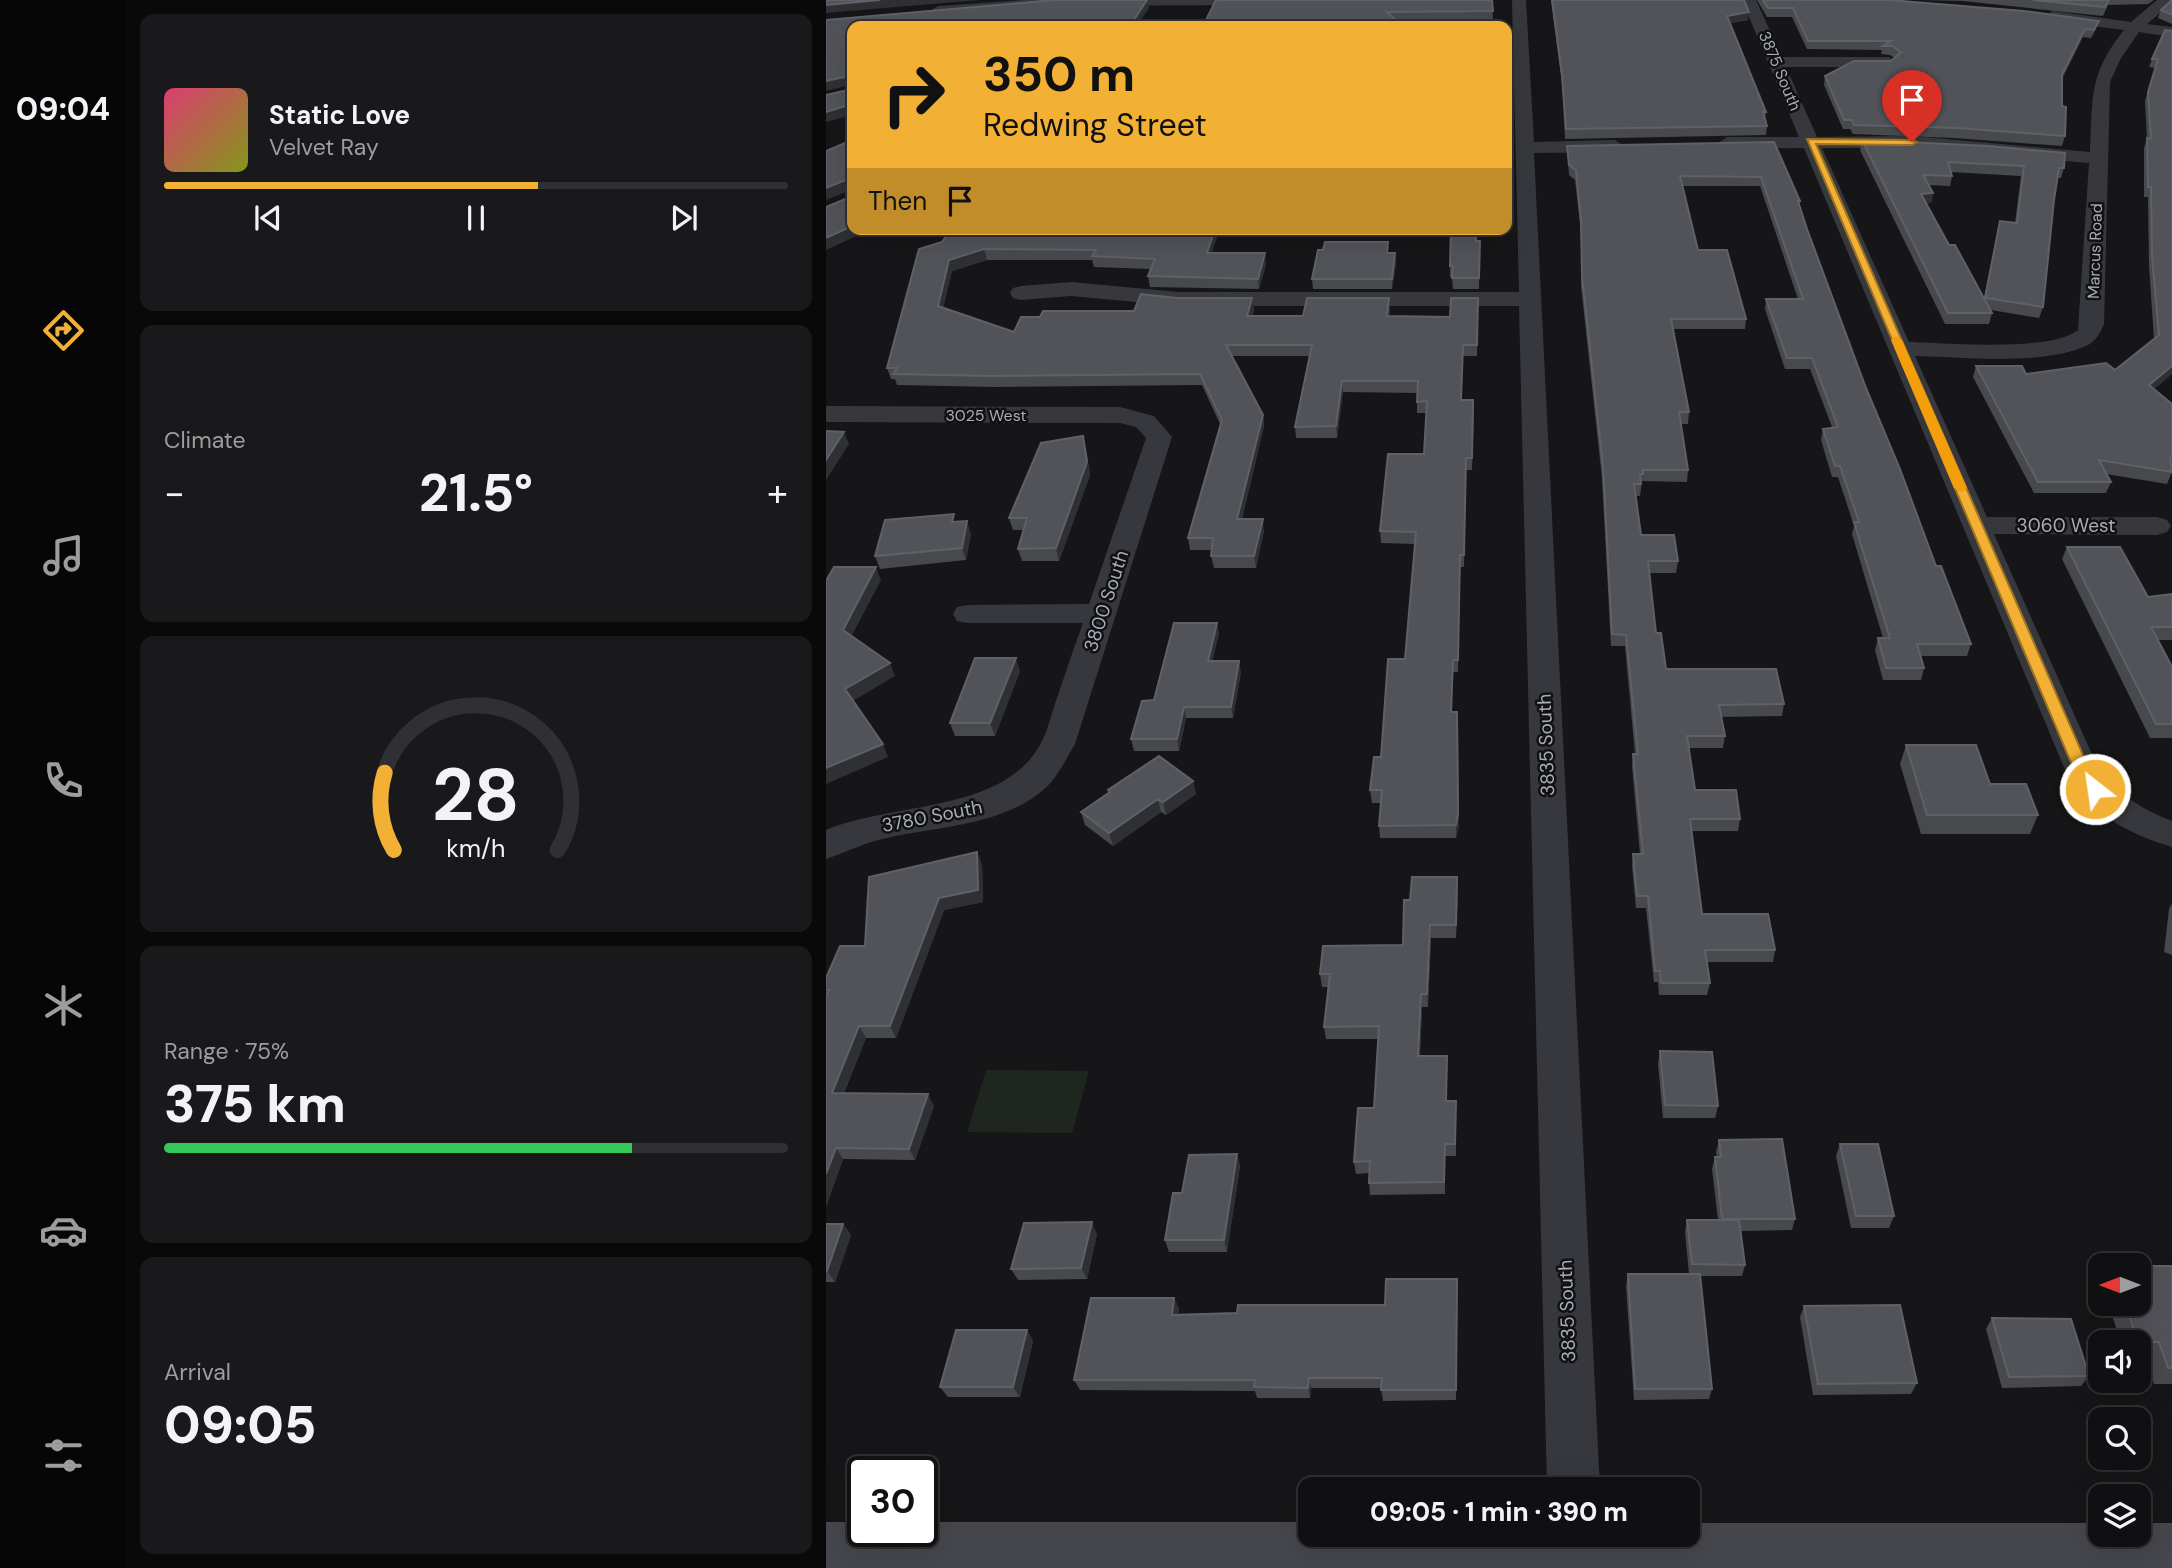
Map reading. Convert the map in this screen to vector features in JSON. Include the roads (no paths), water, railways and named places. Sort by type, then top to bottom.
[{"type":"street","name":"3835 South","points":[[1519,0],[1574,1477]]},
{"type":"street","name":"3875 South","points":[[1749,0],[2083,772],[2111,805],[2131,819],[2172,834]]},
{"type":"street","name":"Marcus Road","points":[[1900,349],[2043,348],[2073,343],[2088,335],[2092,324],[2102,82],[2111,60],[2137,27],[2149,12],[2167,0]]},
{"type":"street","points":[[1175,18],[1184,1]]},
{"type":"street","points":[[920,13],[1026,3],[1277,1]]},
{"type":"street","points":[[2034,13],[2172,32]]},
{"type":"street","points":[[1776,62],[1889,62]]},
{"type":"street","points":[[1712,144],[1810,141],[1946,144],[2099,158]]},
{"type":"street","points":[[1524,148],[1631,145]]},
{"type":"street","points":[[1021,293],[1071,289],[1179,299],[1530,299]]},
{"type":"street","name":"3025 West","points":[[826,414],[1107,415],[1145,421]]},
{"type":"street","name":"3800 South","points":[[1035,779],[1046,768],[1058,744],[1158,443],[1156,432],[1145,421]]},
{"type":"street","name":"3060 West","points":[[1976,525],[2157,526]]},
{"type":"street","points":[[968,614],[1101,613]]},
{"type":"street","name":"3780 South","points":[[826,845],[836,839],[884,824],[993,803],[1023,789],[1035,779]]},
{"type":"street","points":[[1700,1545],[2172,1553]]},
{"type":"street","points":[[826,1552],[1298,1546]]}]
